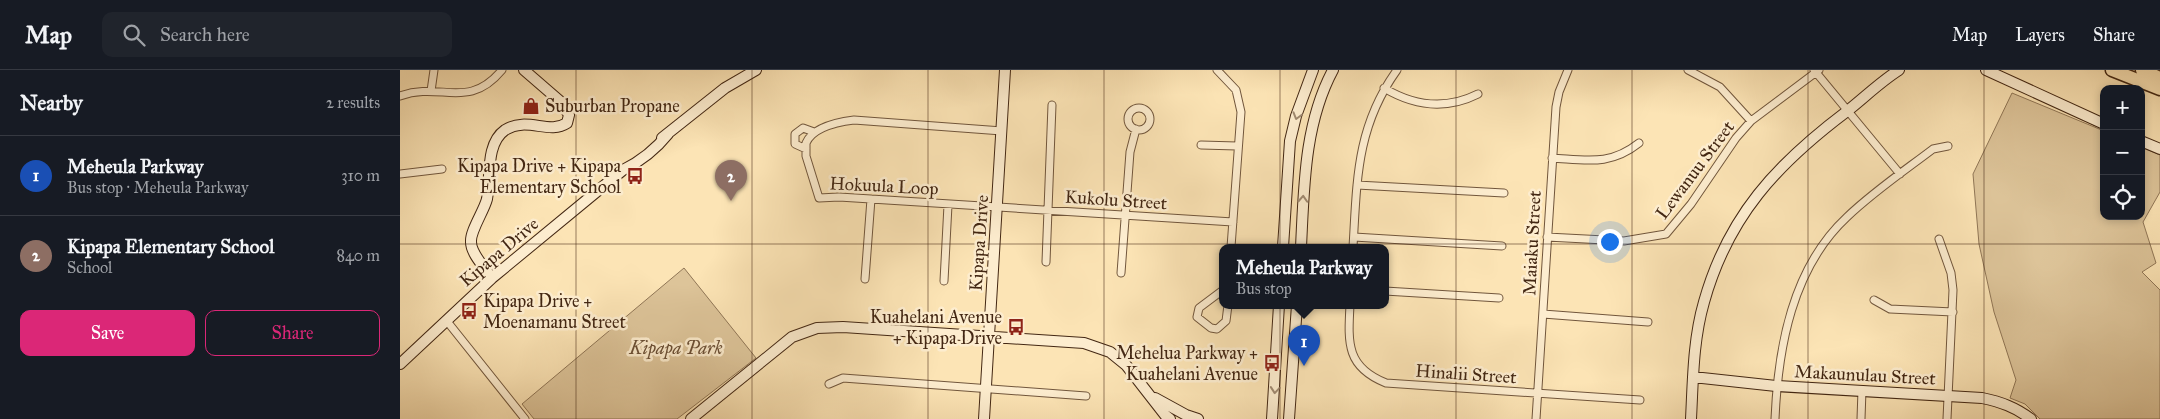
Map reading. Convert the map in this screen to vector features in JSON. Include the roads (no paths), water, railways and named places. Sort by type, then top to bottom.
[{"type":"highway","points":[[2112,70],[2160,89]]},
{"type":"highway","points":[[2142,70],[2160,78]]},
{"type":"street","points":[[431,91],[434,70]]},
{"type":"street","points":[[400,96],[431,91],[462,94],[475,92],[485,87],[502,70]]},
{"type":"street","points":[[492,278],[473,251],[471,242],[486,200],[494,143],[504,131],[517,124],[530,123],[557,128],[568,122],[569,116],[561,102],[524,70]]},
{"type":"street","name":"Kipapa Drive","points":[[400,364],[492,278],[624,170],[658,146],[668,134],[725,88],[756,70]]},
{"type":"street","name":"Kipapa Drive","points":[[984,419],[1005,70]]},
{"type":"street","points":[[1217,70],[1231,83],[1239,98],[1241,112],[1231,244]]},
{"type":"street","points":[[1283,244],[1290,142],[1296,116],[1313,70]]},
{"type":"street","points":[[1301,244],[1308,155],[1320,102],[1333,70]]},
{"type":"street","points":[[1353,244],[1360,156],[1366,128],[1384,88],[1397,70]]},
{"type":"street","name":"Maiaku Street","points":[[1536,419],[1556,107],[1559,92],[1568,70]]},
{"type":"street","points":[[1688,70],[1720,87],[1751,121]]},
{"type":"street","points":[[1691,419],[1693,377],[1703,303],[1728,239],[1760,190],[1777,170],[1813,136],[1900,70]]},
{"type":"street","points":[[1986,70],[2100,122]]},
{"type":"street","points":[[1816,71],[1900,174]]},
{"type":"street","name":"Lewanuu Street","points":[[1547,237],[1624,241],[1666,234],[1691,204],[1736,138],[1751,121],[1816,71]]},
{"type":"street","points":[[1384,88],[1424,104],[1462,102],[1478,94]]},
{"type":"street","points":[[1046,262],[1052,105]]},
{"type":"street","name":"Hokuula Loop","points":[[998,208],[871,199],[819,198],[806,149],[795,144],[795,134],[803,128],[814,132],[843,122],[865,120],[1002,131]]},
{"type":"street","points":[[1121,273],[1130,152],[1136,129]]},
{"type":"street","points":[[806,149],[806,143],[814,132]]},
{"type":"street","points":[[2145,143],[2160,149]]},
{"type":"street","points":[[1552,158],[1599,161],[1613,159],[1626,154],[1639,144]]},
{"type":"street","points":[[1202,145],[1238,146]]},
{"type":"street","points":[[1775,419],[1776,386],[1789,312],[1813,263],[1829,238],[1846,217],[1933,148],[1948,146]]},
{"type":"street","points":[[400,174],[442,169]]},
{"type":"street","points":[[1357,186],[1504,193]]},
{"type":"street","points":[[865,279],[871,199]]},
{"type":"street","points":[[944,280],[948,205]]},
{"type":"street","name":"Kukolu Street","points":[[998,208],[1233,222]]},
{"type":"street","points":[[1354,237],[1502,246]]},
{"type":"street","points":[[1939,239],[1950,273],[1953,312],[1947,419]]},
{"type":"street","points":[[1389,291],[1499,298]]},
{"type":"street","points":[[1219,293],[1199,308],[1197,317],[1211,328],[1217,329],[1226,321],[1228,309]]},
{"type":"street","points":[[1874,300],[1890,309],[1953,312]]},
{"type":"street","points":[[1272,419],[1279,309]]},
{"type":"street","points":[[1289,419],[1297,309]]},
{"type":"street","name":"Hinalii Street","points":[[1350,309],[1348,339],[1350,349],[1361,369],[1370,377],[1386,383],[1640,400]]},
{"type":"street","points":[[1543,314],[1648,322]]},
{"type":"street","points":[[446,320],[525,419]]},
{"type":"street","points":[[690,419],[792,337],[806,331],[843,327],[988,336],[1084,344],[1097,347],[1110,352],[1126,365],[1170,419]]},
{"type":"street","name":"Makaunulau Street","points":[[1693,377],[1776,386],[1948,396],[2000,402],[2018,409],[2031,419]]},
{"type":"street","points":[[830,384],[843,378],[986,387],[1086,396]]},
{"type":"street","points":[[1861,419],[1862,390]]},
{"type":"street","points":[[1151,396],[1186,415],[1198,419]]},
{"type":"place","name":"Suburban Propane","points":[[531,106]]},
{"type":"place","name":"Kipapa Drive + Kipapa Elementary School","points":[[635,176]]},
{"type":"place","name":"Kipapa Elementary School","points":[[731,201]]},
{"type":"place","name":"Kipapa Drive + Moenamanu Street","points":[[469,311]]},
{"type":"place","name":"Kuahelani Avenue + Kipapa Drive","points":[[1016,327]]},
{"type":"place","name":"Mehelua Parkway + Kuahelani Avenue","points":[[1272,363]]},
{"type":"place","name":"Meheula Parkway","points":[[1304,366]]},
{"type":"park label","name":"Kipapa Park","points":[[676,348]]}]
